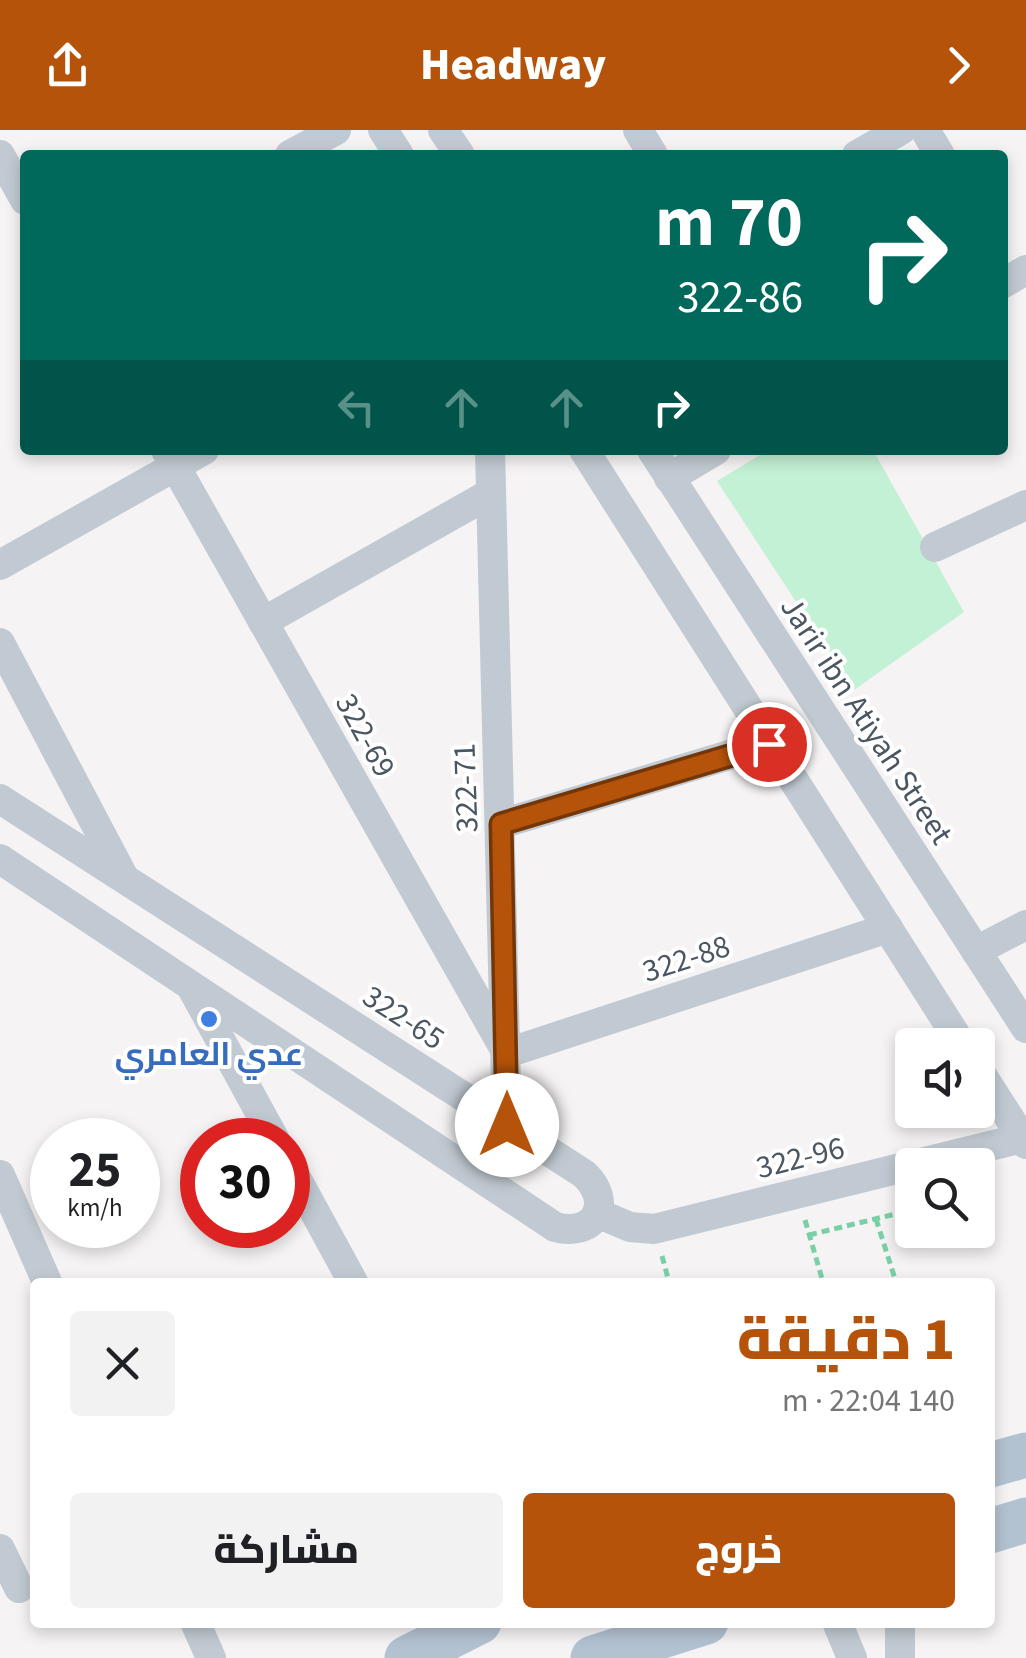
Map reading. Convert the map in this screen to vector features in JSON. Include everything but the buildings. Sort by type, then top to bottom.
[{"type":"main road","points":[[995,1464],[1026,1455]]},
{"type":"main road","points":[[995,1530],[1026,1521]]},
{"type":"main road","points":[[407,1658],[467,1628]]},
{"type":"main road","points":[[593,1658],[687,1628]]},
{"type":"street","points":[[299,150],[336,130]]},
{"type":"street","points":[[867,150],[901,130]]},
{"type":"street","points":[[0,156],[20,191]]},
{"type":"street","name":"322-71","points":[[490,455],[507,1125]]},
{"type":"street","points":[[587,455],[951,1028]]},
{"type":"street","name":"Jarir ibn Atiyah Street","points":[[655,455],[1026,1028]]},
{"type":"street","points":[[669,478],[708,455]]},
{"type":"street","points":[[0,565],[170,458]]},
{"type":"street","name":"322-69","points":[[170,458],[506,1053]]},
{"type":"street","points":[[263,622],[491,493]]},
{"type":"street","points":[[935,547],[1026,505]]},
{"type":"street","points":[[0,643],[125,879]]},
{"type":"street","points":[[501,824],[769,744]]},
{"type":"street","name":"322-65","points":[[0,800],[595,1185],[600,1199],[598,1213]]},
{"type":"street","points":[[49,830],[11,866],[555,1228],[580,1229],[598,1213]]},
{"type":"street","points":[[976,952],[1026,925]]},
{"type":"street","name":"322-88","points":[[506,1053],[888,928]]},
{"type":"street","points":[[226,1009],[255,963]]},
{"type":"street","points":[[191,986],[263,1118]]},
{"type":"street","points":[[995,1095],[1024,1141]]},
{"type":"street","name":"322-96","points":[[598,1213],[630,1227],[654,1229],[1024,1141]]},
{"type":"street","points":[[0,1175],[45,1278]]},
{"type":"street","points":[[310,1203],[351,1278]]},
{"type":"street","points":[[0,1549],[18,1589]]},
{"type":"street","points":[[198,1628],[211,1658]]},
{"type":"street","points":[[840,1628],[852,1658]]},
{"type":"street","points":[[900,1628],[900,1658]]},
{"type":"path","points":[[797,1194],[822,1278]]},
{"type":"path","points":[[809,1235],[895,1214]]},
{"type":"path","points":[[876,1219],[895,1278]]},
{"type":"green space","points":[[760,455],[876,455],[964,612],[854,690],[717,481]]},
{"type":"place","name":"عدي العامري","points":[[209,1019]]},
{"type":"route","points":[[507,1125],[501,824],[769,744]]}]
